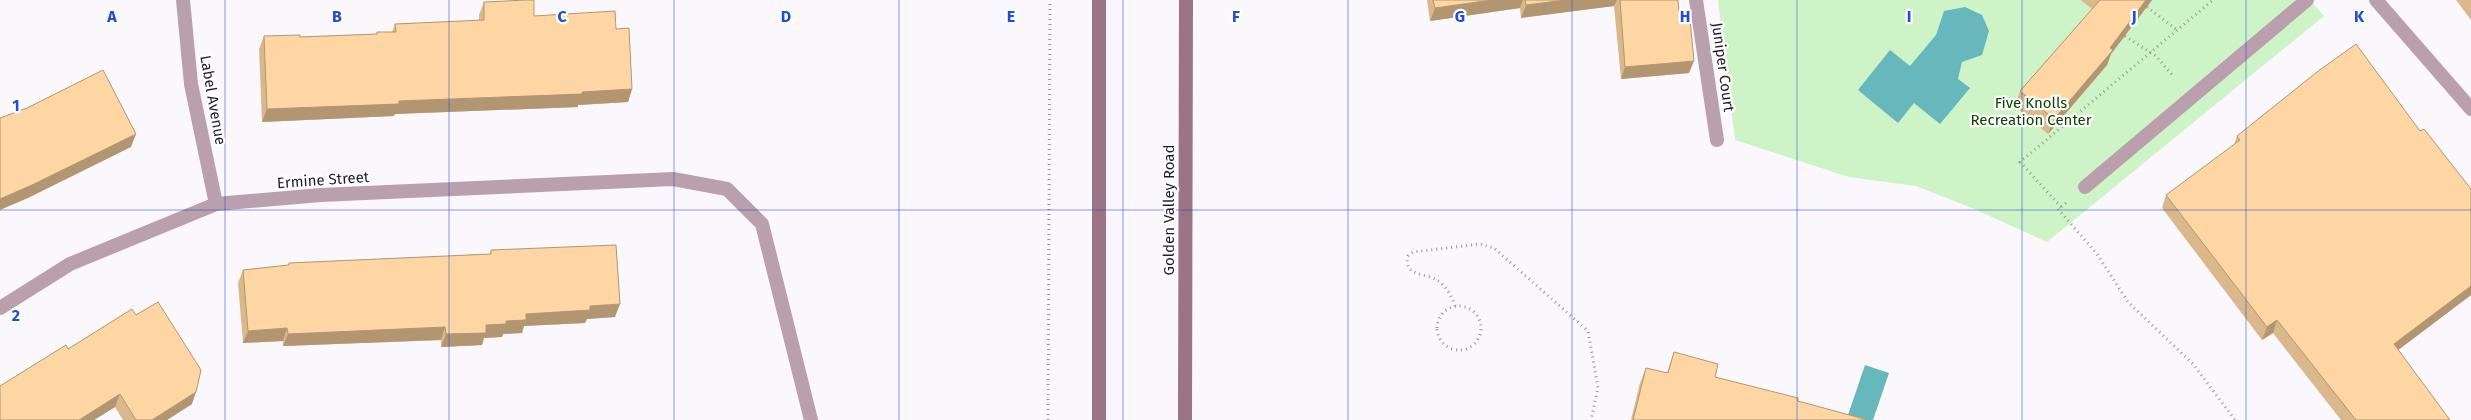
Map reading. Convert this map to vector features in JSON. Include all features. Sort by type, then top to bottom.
[{"type":"main road","points":[[1099,0],[1099,420]]},
{"type":"main road","name":"Golden Valley Road","points":[[1185,420],[1186,0]]},
{"type":"street","name":"Label Avenue","points":[[183,0],[190,84],[216,204]]},
{"type":"street","name":"Juniper Court","points":[[1696,0],[1716,140]]},
{"type":"street","points":[[2085,187],[2307,0]]},
{"type":"street","points":[[2376,0],[2471,109]]},
{"type":"street","name":"Ermine Street","points":[[0,308],[70,264],[216,204],[321,195],[673,179],[727,189],[762,224],[811,420]]},
{"type":"path","points":[[1048,420],[1050,0]]},
{"type":"path","points":[[2061,207],[2020,162],[2213,0]]},
{"type":"path","points":[[2147,7],[2176,30]]},
{"type":"path","points":[[2125,36],[2156,56],[2192,97]]},
{"type":"path","points":[[2085,187],[2058,209],[2097,254],[2128,302],[2194,364],[2235,420]]},
{"type":"path","points":[[1455,306],[1446,288],[1438,281],[1412,272],[1408,268],[1408,256],[1413,252],[1480,244],[1494,248],[1588,331],[1598,388],[1591,420]]},
{"type":"path","points":[[1455,306],[1467,307],[1478,315],[1480,327],[1479,341],[1465,350],[1448,349],[1438,338],[1436,324],[1443,314],[1455,306]]},
{"type":"green space","name":"Five Knolls Recreation Center","points":[[1718,0],[2310,0],[2324,16],[2047,242],[1972,208],[1916,186],[1849,177],[1735,140]]},
{"type":"water","points":[[1965,7],[1982,15],[1989,31],[1982,55],[1962,62],[1958,79],[1970,88],[1940,124],[1914,103],[1898,123],[1858,90],[1890,50],[1910,66],[1936,35],[1944,11]]},
{"type":"water","points":[[1865,365],[1889,373],[1873,420],[1862,420],[1848,415]]},
{"type":"building","points":[[534,0],[534,16],[615,11],[616,29],[629,28],[632,89],[582,92],[582,94],[399,101],[399,104],[267,109],[264,36],[300,35],[300,37],[396,32],[395,24],[484,20],[484,2]]},
{"type":"building","points":[[1433,0],[1492,0],[1435,8]]},
{"type":"building","points":[[1525,0],[1566,0],[1526,5]]},
{"type":"building","points":[[1620,0],[1678,0],[1680,22],[1690,20],[1694,61],[1625,67]]},
{"type":"building","points":[[2100,0],[2146,0],[2110,48],[2113,50],[2054,119],[2020,91]]},
{"type":"building","points":[[2356,44],[2420,131],[2424,129],[2471,189],[2471,286],[2394,344],[2450,420],[2356,420],[2277,320],[2267,327],[2166,195],[2240,140],[2237,136],[2317,72]]},
{"type":"building","points":[[103,70],[136,134],[0,199],[0,118],[27,108]]},
{"type":"building","points":[[616,245],[620,304],[590,306],[590,310],[526,314],[526,320],[486,325],[486,333],[446,334],[445,327],[288,334],[287,328],[248,331],[243,270],[289,265],[289,263],[491,254],[491,250]]},
{"type":"building","points":[[158,302],[201,370],[196,392],[152,420],[136,420],[120,394],[79,420],[0,420],[0,386],[66,345],[68,349],[132,309],[136,315]]},
{"type":"building","points":[[1674,352],[1718,364],[1715,377],[1798,398],[1798,401],[1868,420],[1633,420],[1646,368],[1668,373]]}]
